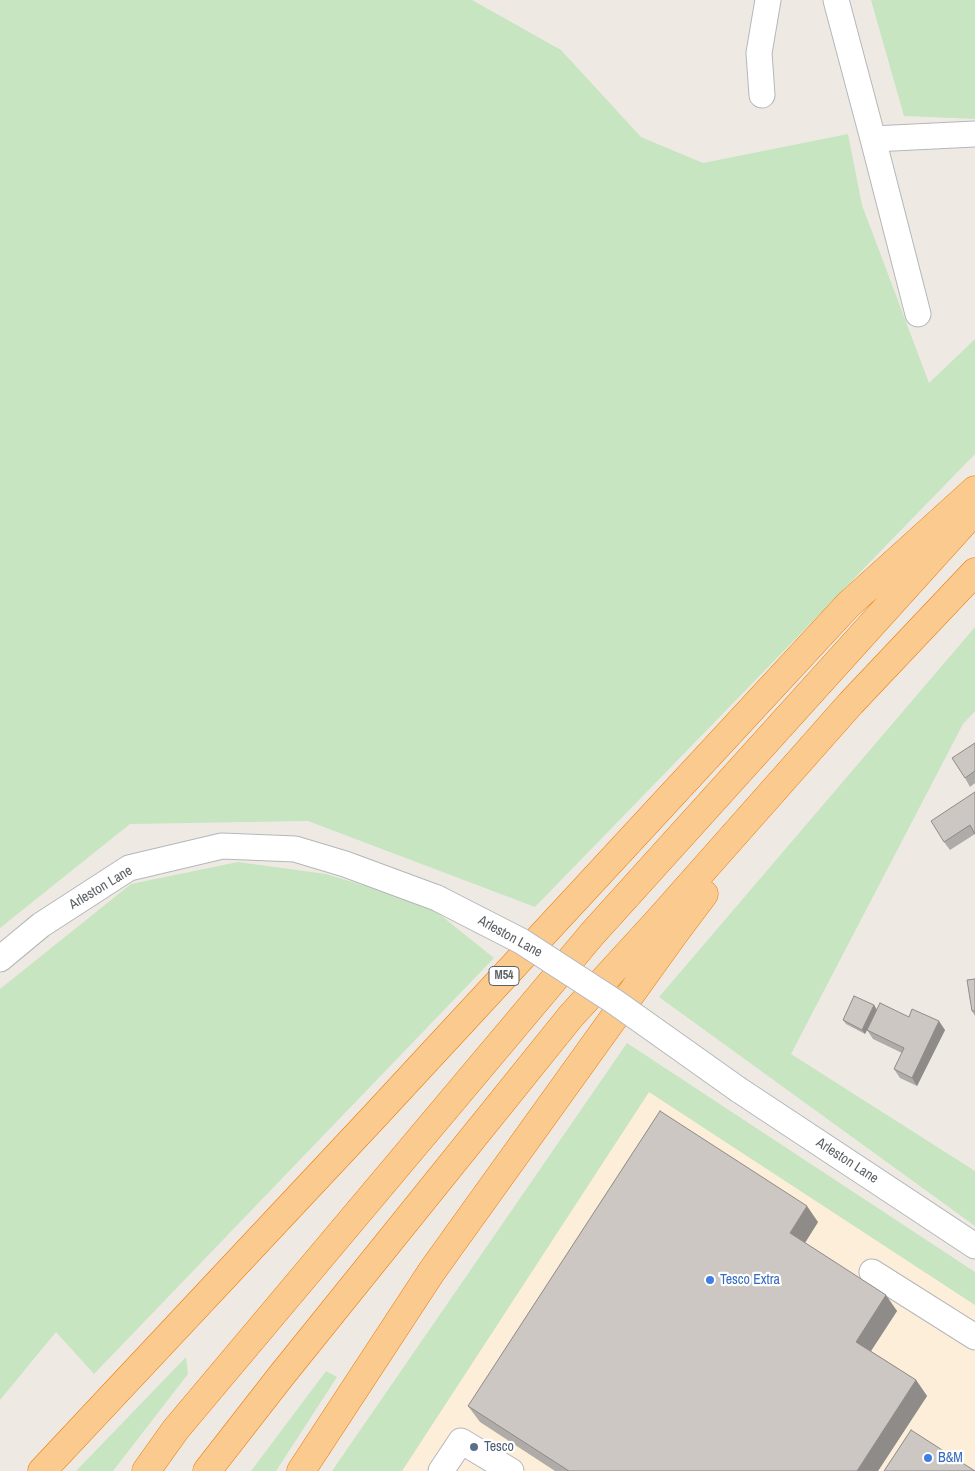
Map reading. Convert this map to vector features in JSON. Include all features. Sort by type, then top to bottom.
[{"type":"highway","name":"M54","points":[[42,1471],[371,1120],[848,605],[975,490]]},
{"type":"highway","points":[[146,1471],[176,1429],[592,932],[975,510]]},
{"type":"highway","points":[[207,1471],[281,1376],[571,1016],[658,921],[851,702],[975,572]]},
{"type":"highway","points":[[301,1471],[432,1272],[662,950],[851,702]]},
{"type":"street","points":[[762,95],[759,53],[768,0]]},
{"type":"street","points":[[836,0],[918,314]]},
{"type":"street","points":[[873,138],[975,134]]},
{"type":"street","name":"Arleston Lane","points":[[0,959],[42,925],[128,868],[222,846],[295,849],[344,864],[437,898],[521,941],[615,1002],[738,1090],[975,1246]]},
{"type":"street","points":[[872,1272],[975,1337]]},
{"type":"street","points":[[442,1471],[460,1441],[510,1471]]},
{"type":"shaded area","name":"Tesco Extra","points":[[649,1092],[975,1305],[975,1471],[402,1471]]},
{"type":"green space","points":[[0,0],[472,0],[561,50],[641,137],[703,163],[848,134],[862,205],[929,383],[975,339],[975,454],[535,907],[308,821],[130,824],[0,928]]},
{"type":"green space","points":[[871,0],[975,0],[975,119],[904,116]]},
{"type":"green space","points":[[975,627],[975,711],[963,724],[791,1054],[975,1171],[975,1226],[659,997]]},
{"type":"green space","points":[[238,862],[326,874],[428,905],[494,958],[94,1374],[56,1332],[0,1400],[0,989],[131,884]]},
{"type":"green space","points":[[627,1043],[975,1272],[975,1305],[649,1092],[402,1471],[332,1471]]},
{"type":"green space","points":[[186,1357],[188,1374],[113,1471],[76,1471]]},
{"type":"green space","points":[[326,1371],[337,1377],[276,1471],[251,1471]]},
{"type":"building","points":[[975,743],[975,771],[965,778],[952,758]]},
{"type":"building","points":[[975,792],[975,834],[970,825],[944,842],[931,821]]},
{"type":"building","points":[[975,979],[975,1011],[972,1011],[967,980]]},
{"type":"building","points":[[854,996],[874,1005],[862,1030],[843,1020]]},
{"type":"building","points":[[880,1003],[909,1017],[912,1009],[939,1021],[912,1078],[894,1069],[904,1048],[867,1030]]},
{"type":"building","name":"Tesco Extra","points":[[660,1111],[807,1206],[790,1233],[886,1295],[856,1342],[916,1380],[857,1471],[569,1471],[468,1406]]},
{"type":"building","points":[[911,1430],[975,1471],[884,1471]]},
{"type":"place","name":"Tesco Extra","points":[[710,1280]]},
{"type":"place","name":"Tesco","points":[[474,1447]]},
{"type":"place","name":"B&M","points":[[928,1458]]}]
